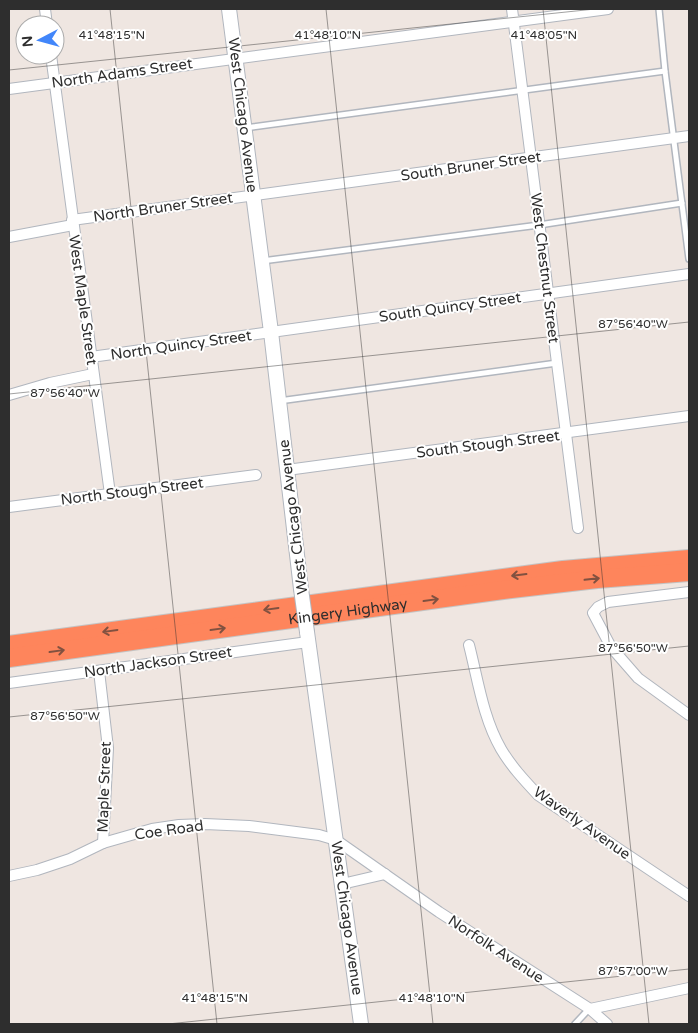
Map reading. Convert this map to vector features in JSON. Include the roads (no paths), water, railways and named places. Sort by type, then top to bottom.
[{"type":"highway","name":"Kingery Highway","points":[[9,645],[563,570],[689,559]]},
{"type":"highway","name":"Kingery Highway","points":[[9,658],[597,578],[689,572]]},
{"type":"main road","name":"West Chicago Avenue","points":[[229,9],[271,332],[307,637],[361,1024]]},
{"type":"street","name":"West Chestnut Street","points":[[512,9],[578,528]]},
{"type":"street","name":"North Adams Street","points":[[9,89],[608,9]]},
{"type":"street","name":"West Maple Street","points":[[52,65],[110,494]]},
{"type":"street","name":"South Bruner Street","points":[[253,195],[689,136]]},
{"type":"street","name":"North Bruner Street","points":[[9,237],[72,222],[253,195]]},
{"type":"street","name":"South Quincy Street","points":[[271,332],[689,274]]},
{"type":"street","name":"North Quincy Street","points":[[91,357],[271,332]]},
{"type":"street","name":"North Quincy Street","points":[[9,395],[50,383],[93,374]]},
{"type":"street","name":"South Stough Street","points":[[287,470],[689,416]]},
{"type":"street","name":"North Stough Street","points":[[9,507],[256,475]]},
{"type":"street","points":[[689,592],[608,602],[598,607],[593,614],[611,647],[638,678],[689,715]]},
{"type":"street","name":"North Jackson Street","points":[[9,683],[99,671],[307,637]]},
{"type":"street","name":"Waverly Avenue","points":[[469,645],[485,710],[493,733],[500,748],[520,776],[538,795],[550,804],[689,896]]},
{"type":"street","name":"Maple Street","points":[[99,671],[108,748],[102,843]]},
{"type":"street","name":"Coe Road","points":[[9,876],[37,870],[70,859],[102,843],[152,830],[205,824],[249,826],[311,834],[336,840]]},
{"type":"street","name":"Norfolk Avenue","points":[[336,840],[439,912],[590,1009],[607,1024]]},
{"type":"street","points":[[342,884],[385,874]]},
{"type":"street","points":[[590,1009],[689,988]]},
{"type":"lane","points":[[659,9],[689,259]]},
{"type":"lane","points":[[244,128],[665,71]]},
{"type":"lane","points":[[262,261],[539,225],[682,203]]},
{"type":"lane","points":[[279,402],[557,363]]},
{"type":"lane","points":[[575,1024],[590,1009]]}]
